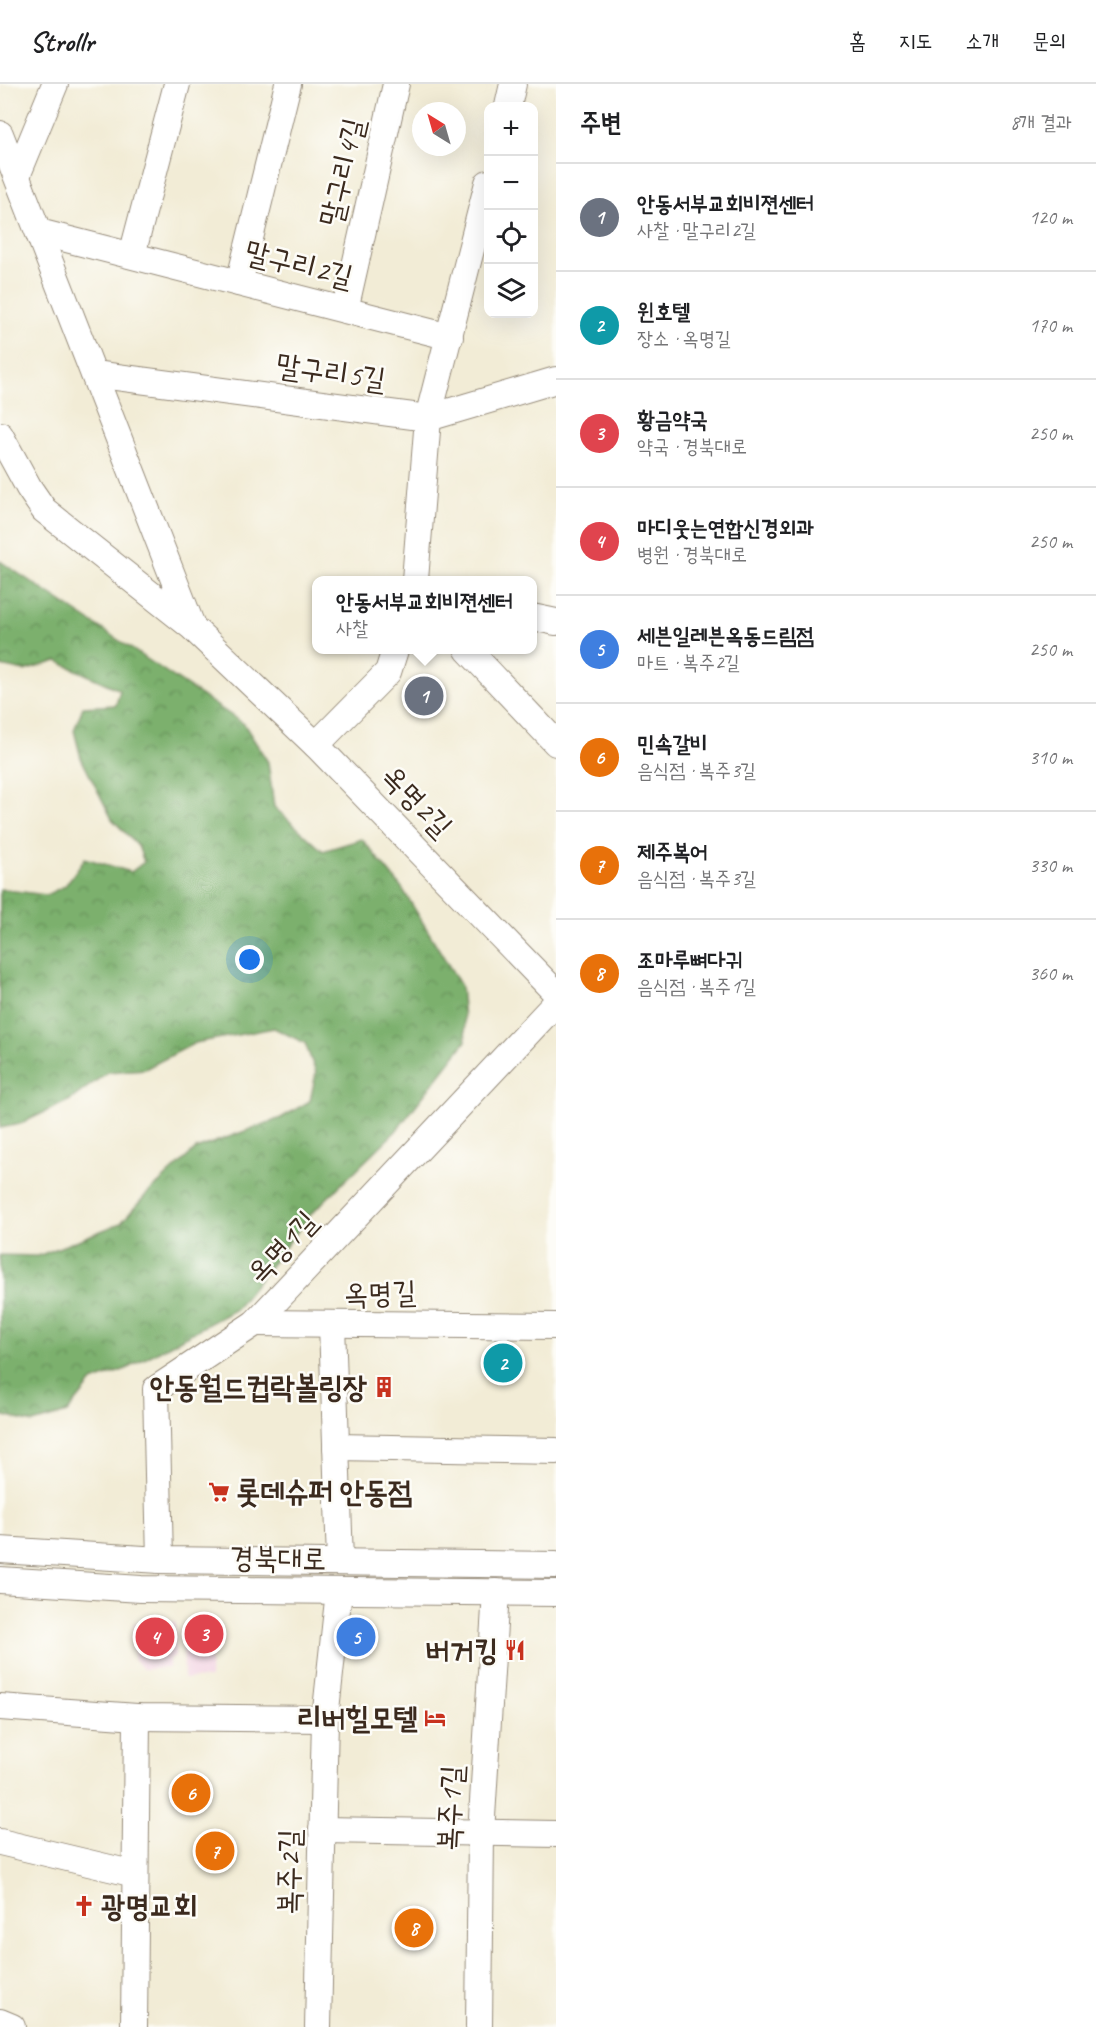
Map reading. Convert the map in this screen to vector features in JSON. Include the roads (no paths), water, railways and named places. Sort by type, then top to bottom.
[{"type":"street","points":[[17,176],[55,84]]},
{"type":"street","points":[[132,255],[177,84]]},
{"type":"street","points":[[239,283],[288,84]]},
{"type":"street","name":"말구리4길","points":[[345,310],[396,84]]},
{"type":"street","points":[[509,102],[513,84]]},
{"type":"street","points":[[0,134],[192,627]]},
{"type":"street","points":[[415,576],[428,418],[484,203]]},
{"type":"street","name":"말구리2길","points":[[39,232],[450,337]]},
{"type":"street","name":"말구리5길","points":[[94,374],[428,418],[556,380]]},
{"type":"street","name":"옥명2길","points":[[0,435],[29,488],[44,510],[192,627],[316,744],[556,993]]},
{"type":"street","points":[[537,618],[556,622]]},
{"type":"street","points":[[316,744],[388,672],[394,654]]},
{"type":"street","points":[[472,654],[556,743]]},
{"type":"street","name":"옥명1길","points":[[160,1560],[156,1389],[255,1323],[556,1003]]},
{"type":"street","points":[[255,1323],[332,1324]]},
{"type":"street","name":"옥명길","points":[[340,1562],[332,1324],[556,1326]]},
{"type":"street","points":[[336,1447],[556,1451]]},
{"type":"street","name":"경북대로","points":[[0,1550],[160,1560],[556,1565]]},
{"type":"street","name":"경북대로","points":[[0,1580],[141,1589],[556,1593]]},
{"type":"street","name":"복주2길","points":[[318,2027],[325,1719],[339,1591]]},
{"type":"street","name":"복주1길","points":[[479,2027],[481,1833],[496,1592]]},
{"type":"street","points":[[0,1707],[137,1717],[325,1719]]},
{"type":"street","points":[[134,2027],[137,1717]]},
{"type":"street","points":[[322,1830],[556,1834]]},
{"type":"street","points":[[0,1842],[135,1874]]},
{"type":"street","points":[[0,2022],[12,2027]]},
{"type":"place","name":"안동서부교회비젼센터","points":[[424,696]]},
{"type":"place","name":"윈호텔","points":[[503,1363]]},
{"type":"place","name":"안동월드컵락볼링장","points":[[384,1387]]},
{"type":"place","name":"롯데슈퍼 안동점","points":[[219,1492]]},
{"type":"place","name":"황금약국","points":[[204,1634]]},
{"type":"place","name":"마디웃는연합신경외과","points":[[155,1637]]},
{"type":"place","name":"세븐일레븐옥동드림점","points":[[356,1637]]},
{"type":"place","name":"버거킹","points":[[515,1650]]},
{"type":"place","name":"리버힐모텔","points":[[435,1718]]},
{"type":"place","name":"민속갈비","points":[[191,1793]]},
{"type":"place","name":"제주복어","points":[[215,1851]]},
{"type":"place","name":"광명교회","points":[[84,1906]]},
{"type":"place","name":"조마루뼈다귀","points":[[414,1928]]}]
